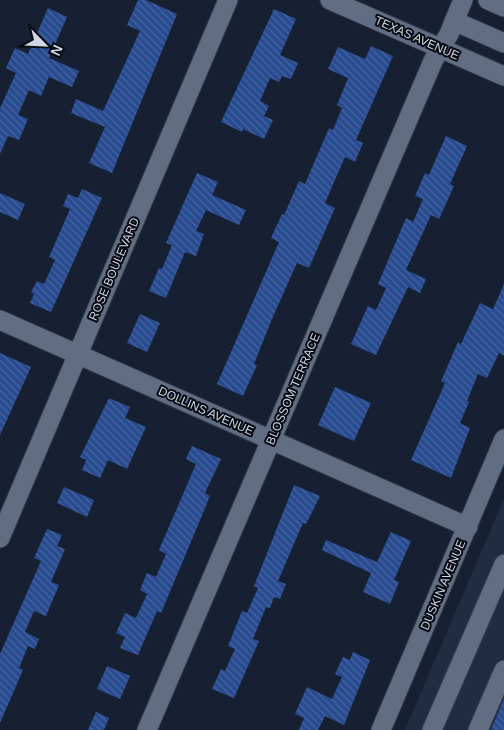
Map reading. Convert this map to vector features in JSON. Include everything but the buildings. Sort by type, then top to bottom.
[{"type":"street","name":"ROSE BOULEVARD","points":[[0,538],[228,0]]},
{"type":"street","name":"TEXAS AVENUE","points":[[330,0],[504,76]]},
{"type":"street","name":"BLOSSOM TERRACE","points":[[147,730],[433,61],[463,0]]},
{"type":"street","points":[[488,0],[504,7]]},
{"type":"street","points":[[454,21],[504,43]]},
{"type":"street","name":"DOLLINS AVENUE","points":[[0,320],[468,527]]},
{"type":"street","name":"DUSKIN AVENUE","points":[[381,730],[504,439]]},
{"type":"street","points":[[432,730],[504,564]]},
{"type":"street","points":[[478,730],[504,670]]},
{"type":"shaded area","points":[[504,498],[504,730],[405,730],[488,536]]}]
